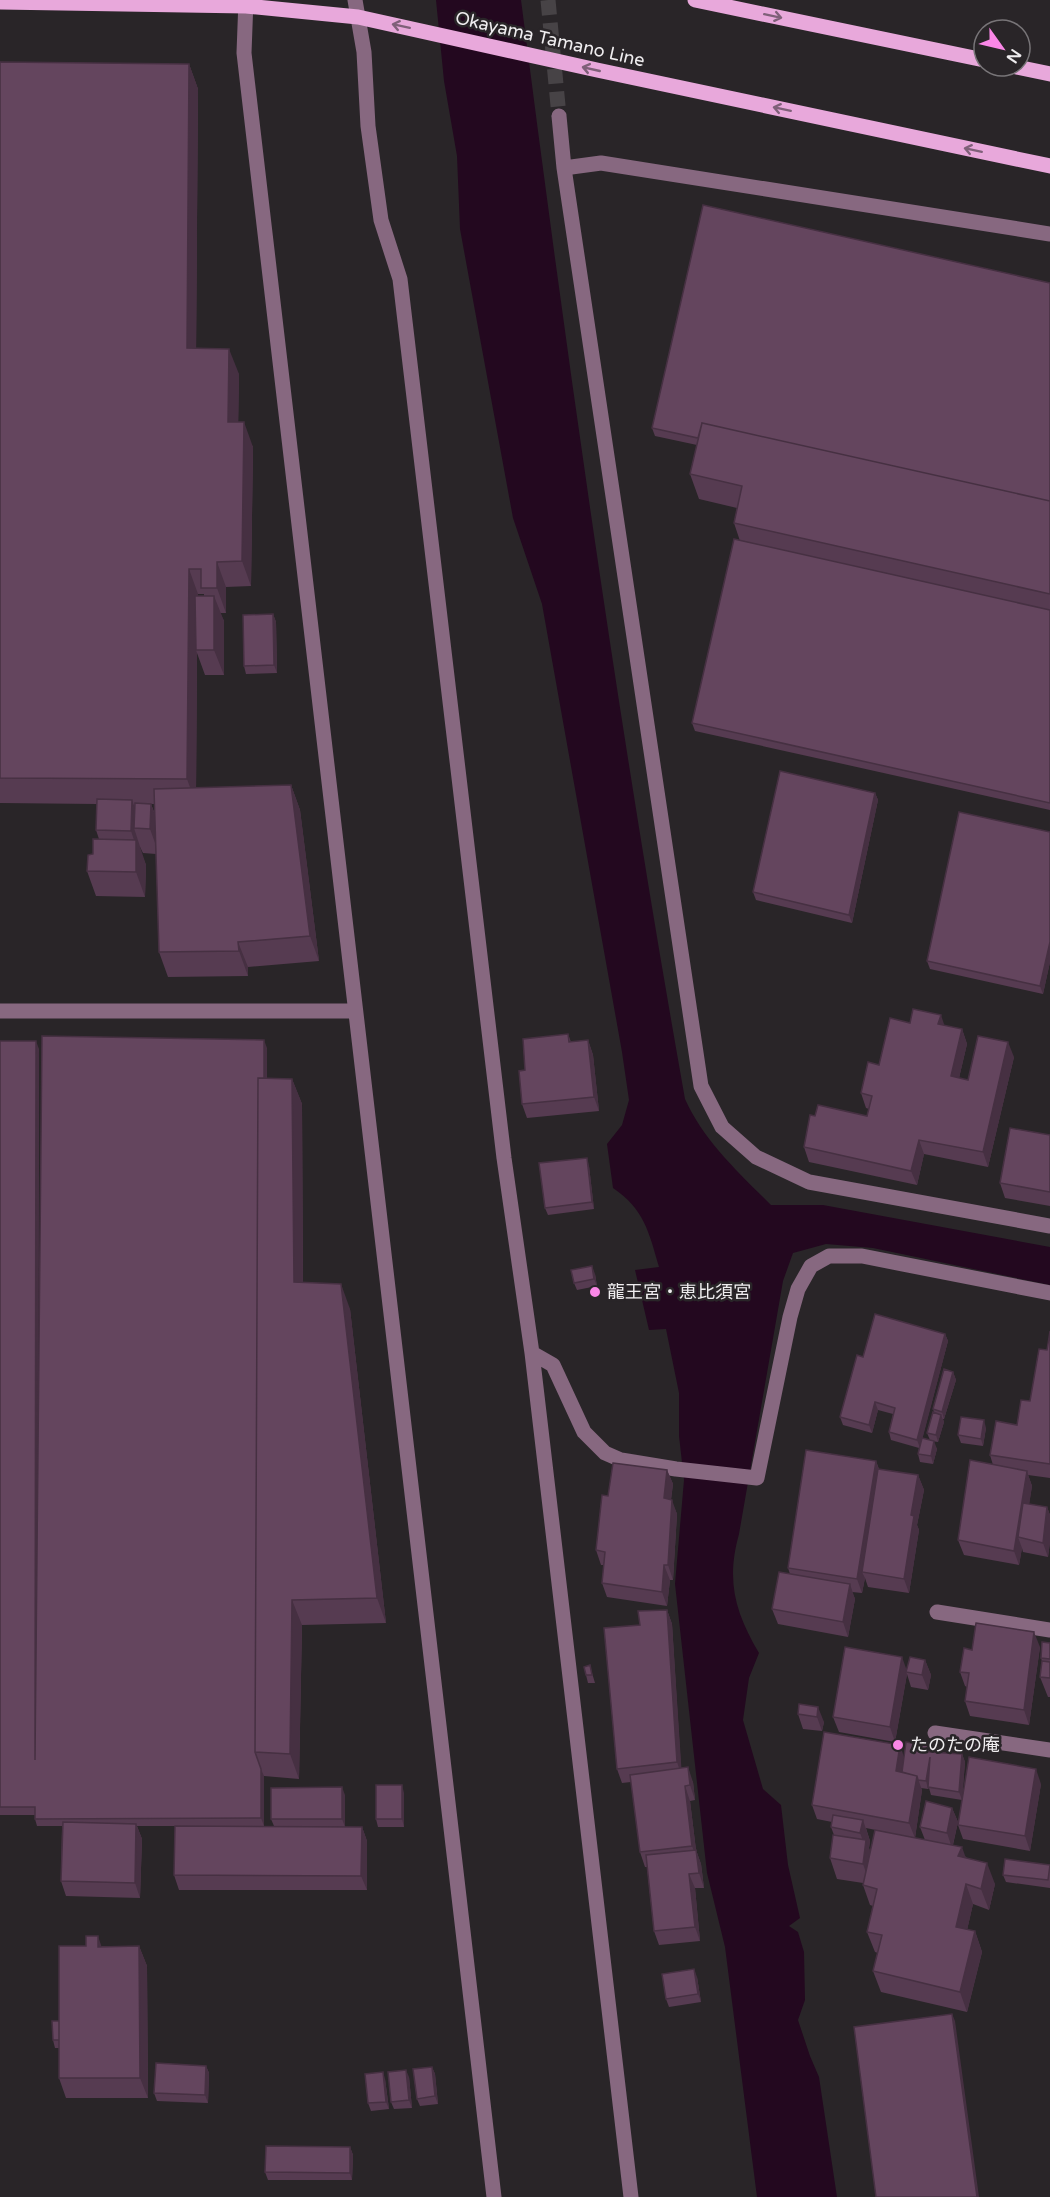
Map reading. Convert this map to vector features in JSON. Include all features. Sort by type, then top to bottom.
[{"type":"main road","points":[[695,0],[972,58]]},
{"type":"main road","name":"Okayama Tamano Line","points":[[0,2],[246,3],[358,17],[1050,166]]},
{"type":"main road","points":[[1032,70],[1050,74]]},
{"type":"street","points":[[355,0],[364,52],[368,126],[381,220],[400,279],[503,1146],[532,1353],[631,2197]]},
{"type":"street","points":[[246,3],[244,53],[494,2197]]},
{"type":"street","points":[[560,116],[564,168],[701,1086],[722,1127],[756,1157],[809,1182],[1050,1227]]},
{"type":"street","points":[[564,168],[601,163],[1050,234]]},
{"type":"street","points":[[0,1011],[354,1011]]},
{"type":"street","points":[[532,1353],[553,1365],[584,1432],[605,1453],[621,1460],[675,1469],[757,1478],[798,1289],[811,1266],[829,1256],[862,1256],[1050,1293]]},
{"type":"street","points":[[938,1612],[1050,1630]]},
{"type":"street","points":[[935,1733],[1050,1750]]},
{"type":"shaded area","points":[[436,0],[521,0],[596,550],[685,1099],[712,1142],[771,1205],[823,1205],[1050,1247],[1050,1285],[873,1248],[826,1244],[793,1253],[783,1281],[735,1551],[733,1581],[744,1624],[759,1653],[749,1678],[743,1720],[763,1789],[781,1805],[788,1865],[800,1918],[789,1926],[798,1932],[804,1952],[805,2000],[798,2020],[819,2077],[837,2197],[757,2197],[725,1947],[707,1873],[675,1584],[684,1480],[679,1436],[679,1393],[666,1329],[649,1330],[635,1270],[659,1267],[652,1243],[639,1213],[613,1188],[607,1144],[622,1125],[629,1100],[622,1052],[542,604],[513,518],[460,229],[457,156],[444,81]]},
{"type":"building","points":[[0,62],[189,64],[187,348],[229,349],[228,422],[244,422],[242,561],[217,562],[217,588],[201,588],[201,569],[189,569],[187,779],[0,778]]},
{"type":"building","points":[[703,205],[1050,283],[1050,501],[702,423],[698,438],[652,428]]},
{"type":"building","points":[[702,423],[1050,501],[1050,594],[734,523],[742,486],[690,474]]},
{"type":"building","points":[[734,539],[1050,610],[1050,803],[692,723]]},
{"type":"building","points":[[195,596],[214,596],[214,650],[196,650]]},
{"type":"building","points":[[273,614],[274,665],[244,666],[243,615]]},
{"type":"building","points":[[780,771],[875,793],[849,915],[753,892]]},
{"type":"building","points":[[291,785],[310,936],[238,942],[239,951],[159,952],[154,789]]},
{"type":"building","points":[[97,799],[132,800],[131,831],[96,830]]},
{"type":"building","points":[[135,803],[151,804],[150,829],[134,828]]},
{"type":"building","points":[[959,812],[1050,832],[1050,942],[1040,986],[927,961]]},
{"type":"building","points":[[93,839],[136,840],[136,872],[87,871],[88,855],[93,854]]},
{"type":"building","points":[[913,1009],[941,1015],[938,1024],[962,1029],[951,1076],[968,1080],[978,1036],[1008,1042],[983,1152],[919,1140],[911,1171],[804,1147],[810,1115],[815,1116],[818,1105],[867,1116],[872,1096],[861,1093],[868,1062],[879,1065],[890,1018],[910,1023]]},
{"type":"building","points":[[568,1034],[569,1042],[588,1040],[594,1097],[522,1104],[519,1071],[525,1070],[523,1039]]},
{"type":"building","points":[[42,1036],[264,1040],[264,1078],[258,1078],[255,1752],[261,1769],[261,1818],[35,1819],[35,1807],[0,1807],[0,1041],[36,1041],[35,1760]]},
{"type":"building","points":[[258,1078],[292,1079],[294,1282],[341,1284],[377,1598],[292,1600],[290,1754],[255,1752]]},
{"type":"building","points":[[1010,1128],[1050,1135],[1050,1192],[1000,1183]]},
{"type":"building","points":[[587,1158],[592,1202],[545,1208],[539,1163]]},
{"type":"building","points":[[592,1266],[594,1279],[574,1283],[571,1270]]},
{"type":"building","points":[[875,1314],[945,1334],[917,1440],[889,1432],[895,1408],[875,1402],[869,1425],[840,1417],[857,1355],[863,1357]]},
{"type":"building","points":[[1050,1331],[1050,1464],[990,1455],[996,1421],[1017,1425],[1021,1400],[1030,1401],[1039,1349],[1047,1350]]},
{"type":"building","points":[[944,1369],[953,1372],[942,1412],[933,1409]]},
{"type":"building","points":[[933,1412],[941,1415],[936,1435],[927,1433]]},
{"type":"building","points":[[961,1417],[984,1420],[981,1439],[958,1435]]},
{"type":"building","points":[[922,1438],[934,1441],[931,1456],[918,1454]]},
{"type":"building","points":[[806,1450],[876,1461],[857,1579],[788,1568]]},
{"type":"building","points":[[970,1460],[1027,1471],[1014,1551],[958,1540]]},
{"type":"building","points":[[613,1463],[667,1470],[664,1498],[672,1500],[668,1565],[664,1565],[662,1592],[602,1583],[605,1552],[596,1550],[602,1495],[608,1496]]},
{"type":"building","points":[[878,1469],[918,1475],[904,1579],[862,1572]]},
{"type":"building","points":[[1023,1503],[1047,1507],[1043,1543],[1018,1537]]},
{"type":"building","points":[[779,1572],[850,1584],[843,1622],[772,1609]]},
{"type":"building","points":[[667,1610],[677,1762],[617,1769],[604,1628],[640,1625],[638,1611]]},
{"type":"building","points":[[976,1623],[1034,1632],[1024,1710],[965,1701],[969,1673],[960,1672],[964,1648],[972,1650]]},
{"type":"building","points":[[1042,1642],[1050,1643],[1050,1659],[1041,1658]]},
{"type":"building","points":[[845,1647],[902,1657],[890,1727],[833,1717]]},
{"type":"building","points":[[910,1657],[925,1660],[922,1675],[906,1672]]},
{"type":"building","points":[[1042,1661],[1050,1662],[1050,1678],[1040,1677]]},
{"type":"building","points":[[590,1665],[592,1675],[586,1675],[584,1667]]},
{"type":"building","points":[[799,1704],[818,1707],[817,1717],[798,1714]]},
{"type":"building","points":[[824,1732],[900,1745],[896,1771],[917,1776],[909,1823],[812,1805]]},
{"type":"building","points":[[906,1742],[930,1746],[930,1752],[962,1754],[959,1792],[928,1787],[930,1757],[926,1781],[918,1780],[917,1776],[902,1772]]},
{"type":"building","points":[[969,1757],[1036,1769],[1025,1836],[958,1825]]},
{"type":"building","points":[[688,1767],[690,1785],[685,1786],[692,1846],[640,1852],[630,1775]]},
{"type":"building","points":[[376,1785],[402,1785],[402,1819],[376,1819]]},
{"type":"building","points":[[342,1787],[342,1819],[271,1819],[271,1788]]},
{"type":"building","points":[[926,1801],[952,1808],[947,1833],[920,1827]]},
{"type":"building","points":[[833,1815],[863,1820],[860,1833],[831,1827]]},
{"type":"building","points":[[63,1822],[136,1824],[135,1883],[61,1881]]},
{"type":"building","points":[[175,1826],[362,1827],[361,1876],[174,1875]]},
{"type":"building","points":[[875,1830],[962,1847],[958,1856],[987,1863],[981,1889],[966,1884],[956,1927],[975,1931],[960,1992],[873,1971],[882,1935],[867,1932],[877,1889],[863,1885]]},
{"type":"building","points":[[833,1835],[866,1840],[863,1864],[830,1858]]},
{"type":"building","points":[[696,1850],[699,1873],[689,1874],[695,1927],[654,1931],[646,1855]]},
{"type":"building","points":[[1005,1859],[1050,1865],[1048,1880],[1003,1875]]},
{"type":"building","points":[[86,1936],[98,1936],[98,1947],[139,1946],[140,2078],[59,2078],[59,1946],[86,1946]]},
{"type":"building","points":[[694,1969],[698,1994],[666,1999],[662,1974]]},
{"type":"building","points":[[952,2014],[977,2197],[876,2197],[854,2027]]},
{"type":"building","points":[[52,2021],[59,2021],[59,2040],[53,2040]]},
{"type":"building","points":[[156,2063],[206,2066],[205,2095],[154,2093]]},
{"type":"building","points":[[432,2067],[435,2096],[417,2099],[413,2069]]},
{"type":"building","points":[[406,2070],[409,2100],[391,2102],[388,2072]]},
{"type":"building","points":[[383,2072],[386,2102],[368,2103],[365,2074]]},
{"type":"building","points":[[266,2146],[350,2147],[350,2173],[265,2172]]},
{"type":"tunnel","points":[[548,0],[559,116]]},
{"type":"place","name":"龍王宮・恵比須宮","points":[[595,1292]]},
{"type":"place","name":"たのたの庵","points":[[898,1745]]}]
